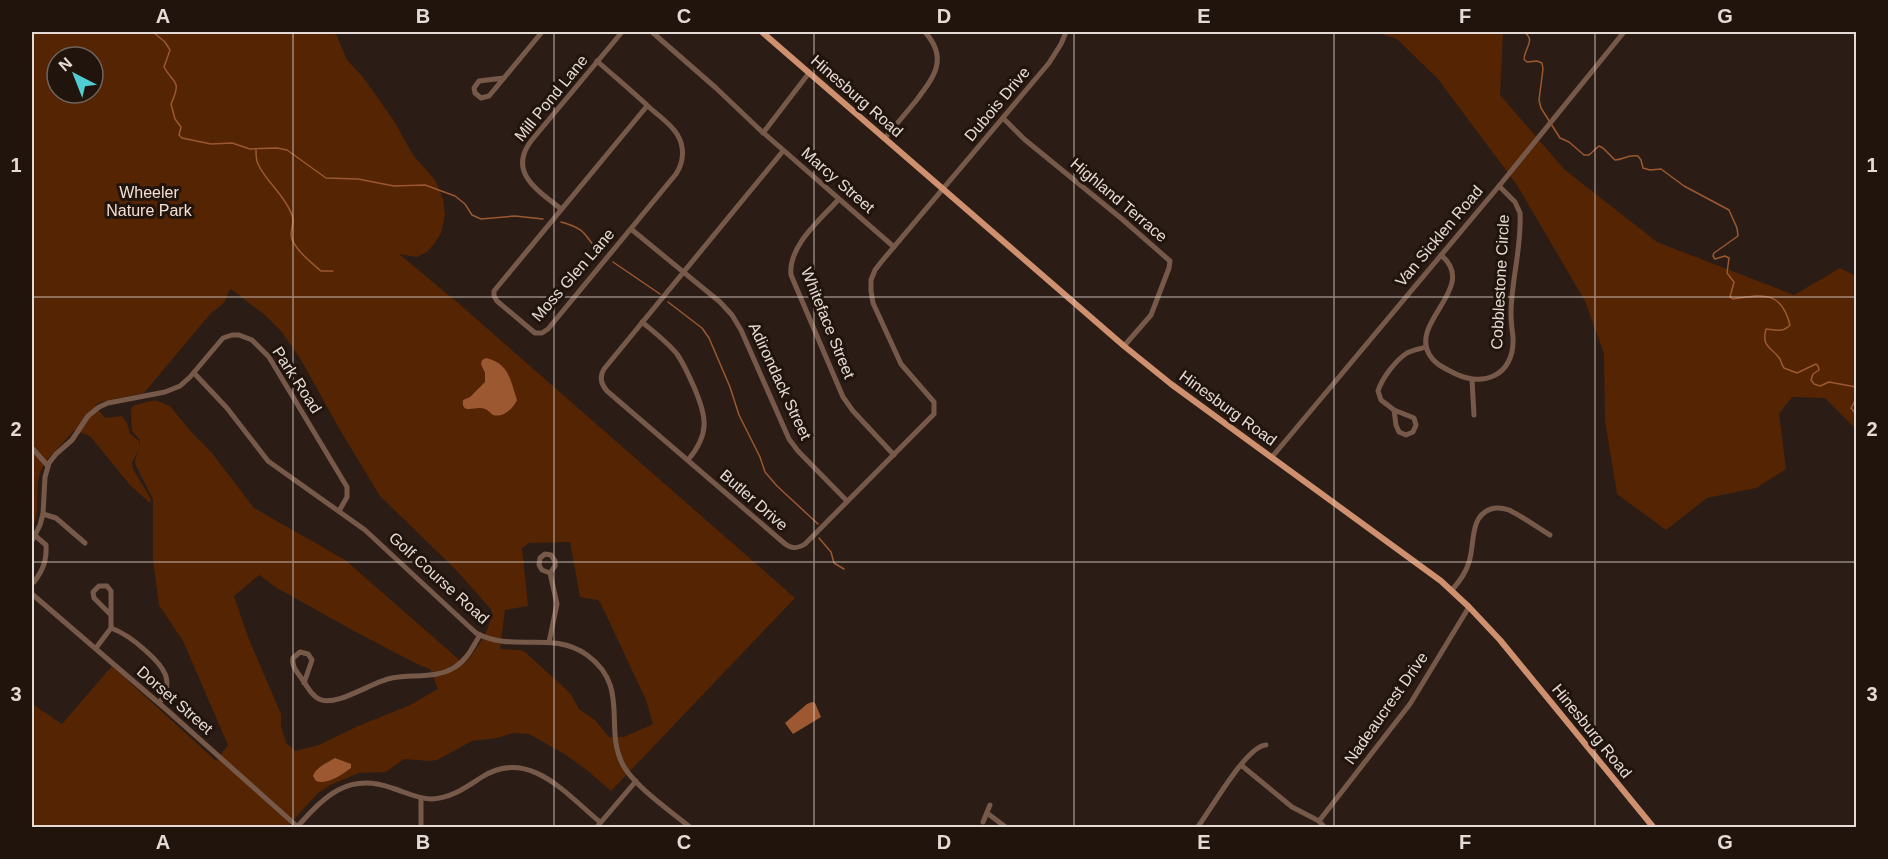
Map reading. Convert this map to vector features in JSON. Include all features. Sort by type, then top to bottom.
[{"type":"main road","name":"Hinesburg Road","points":[[762,32],[1124,346],[1172,384],[1434,575],[1452,591],[1522,666],[1654,828]]},
{"type":"street","points":[[504,78],[479,81],[474,87],[475,93],[481,98],[488,97],[504,78],[542,32]]},
{"type":"street","name":"Mill Pond Lane","points":[[561,209],[527,179],[523,167],[524,154],[531,141],[622,32]]},
{"type":"street","name":"Marcy Street","points":[[652,32],[783,151],[894,247]]},
{"type":"street","points":[[885,138],[922,92],[937,69],[936,50],[925,32]]},
{"type":"street","name":"Dubois Drive","points":[[943,190],[1049,63],[1066,32]]},
{"type":"street","name":"Van Sicklen Road","points":[[1272,457],[1624,32]]},
{"type":"street","name":"Moss Glen Lane","points":[[597,62],[668,124],[678,136],[682,160],[676,174],[549,327],[542,333],[535,333],[496,301],[494,291],[647,106]]},
{"type":"street","points":[[763,133],[809,73]]},
{"type":"street","name":"Highland Terrace","points":[[1003,118],[1024,139],[1170,261],[1152,313],[1124,346]]},
{"type":"street","name":"Butler Drive","points":[[783,151],[642,322],[600,377],[607,391],[789,547],[795,548],[805,544],[932,417],[935,406],[932,398],[901,364],[872,297],[871,285],[873,276],[894,247],[943,190]]},
{"type":"street","name":"Cobblestone Circle","points":[[1472,380],[1485,379],[1498,372],[1506,364],[1512,349],[1511,309],[1520,213],[1515,202],[1498,186]]},
{"type":"street","name":"Whiteface Street","points":[[839,199],[796,248],[791,262],[791,275],[843,396],[853,411],[894,454]]},
{"type":"street","name":"Adirondack Street","points":[[631,229],[714,297],[732,315],[741,330],[789,440],[848,501]]},
{"type":"street","points":[[1441,255],[1451,266],[1452,280],[1449,291],[1428,331],[1426,347],[1432,359],[1439,365],[1472,380],[1474,415]]},
{"type":"street","points":[[642,322],[666,342],[681,359],[702,407],[705,425],[703,435],[699,446],[688,460]]},
{"type":"street","name":"Park Road","points":[[48,466],[56,454],[72,440],[86,419],[99,407],[117,400],[171,390],[183,384],[226,336],[239,335],[256,344],[276,368],[347,487],[347,497],[339,511]]},
{"type":"street","points":[[1394,410],[1398,430],[1406,435],[1413,432],[1416,425],[1413,418],[1394,410],[1379,397],[1378,391],[1380,384],[1405,354],[1426,347]]},
{"type":"street","name":"Golf Course Road","points":[[194,373],[227,408],[268,461],[369,534],[480,635],[506,643],[549,642],[566,645],[585,653],[596,662],[611,686],[616,738],[620,757],[626,769],[636,782],[691,828]]},
{"type":"street","points":[[32,448],[48,466],[45,477],[43,514],[32,541]]},
{"type":"street","points":[[1452,591],[1465,573],[1477,521],[1486,511],[1501,508],[1510,510],[1550,535]]},
{"type":"street","points":[[43,514],[56,518],[85,543]]},
{"type":"street","points":[[33,534],[46,545],[47,554],[44,567],[34,582]]},
{"type":"street","points":[[549,642],[557,604],[550,573]]},
{"type":"street","points":[[96,648],[111,628],[111,591],[107,586],[99,586],[93,592],[94,598],[110,614]]},
{"type":"street","name":"Dorset Street","points":[[32,594],[298,827]]},
{"type":"street","name":"Nadeaucrest Drive","points":[[1319,821],[1410,704],[1469,607]]},
{"type":"street","points":[[111,628],[132,639],[162,666],[166,676],[166,688],[159,703]]},
{"type":"street","points":[[304,683],[312,660],[308,654],[300,652],[294,656],[292,663],[304,683],[316,698],[328,701],[336,700],[387,679],[440,674],[463,661],[480,635]]},
{"type":"street","points":[[1197,828],[1241,765],[1256,748],[1266,745]]},
{"type":"street","points":[[1241,765],[1292,807],[1319,821],[1324,828]]},
{"type":"street","points":[[298,827],[330,794],[356,783],[386,785],[421,798],[439,798],[448,796],[494,770],[505,768],[524,768],[549,779],[598,825],[636,782]]},
{"type":"street","points":[[421,798],[421,828]]},
{"type":"street","points":[[983,822],[990,805]]},
{"type":"street","points":[[987,813],[1007,828]]},
{"type":"green space","name":"Wheeler Nature Park","points":[[32,32],[333,32],[347,60],[363,77],[394,121],[413,155],[435,180],[443,199],[445,215],[441,233],[434,244],[427,252],[417,257],[399,254],[795,598],[611,791],[563,753],[529,734],[513,733],[497,738],[472,741],[437,760],[404,759],[386,772],[359,773],[330,785],[317,794],[289,825],[290,827],[32,827],[32,704],[62,724],[112,666],[216,761],[228,745],[183,641],[159,605],[153,560],[153,499],[136,466],[135,460],[139,448],[132,463],[133,469],[151,499],[150,503],[130,485],[90,436],[74,430],[43,466],[37,487],[37,511],[32,529]],"holes":[[[231,289],[266,316],[281,331],[300,358],[380,496],[455,569],[491,609],[486,632],[464,664],[345,560],[254,508],[212,453],[170,406],[155,400],[131,408],[132,431],[140,440],[140,447],[139,441],[130,434],[122,416],[105,418],[95,405],[144,393],[211,313],[223,303]],[[570,542],[580,597],[598,600],[601,604],[646,700],[653,724],[624,737],[609,737],[595,720],[579,709],[570,693],[525,652],[500,649],[505,610],[528,606],[522,548],[529,543]],[[259,575],[277,588],[354,631],[430,669],[438,689],[410,705],[319,745],[295,751],[286,743],[281,726],[281,714],[248,637],[234,596]]]},
{"type":"green space","points":[[1377,32],[1503,32],[1500,95],[1565,170],[1657,242],[1794,295],[1840,268],[1856,276],[1856,429],[1825,398],[1792,397],[1779,414],[1786,469],[1756,488],[1707,498],[1666,530],[1617,494],[1605,421],[1604,353],[1585,301],[1517,185],[1438,79],[1397,39]]},
{"type":"shaded area","points":[[486,358],[500,364],[505,369],[517,400],[513,407],[497,416],[486,409],[467,409],[463,405],[463,400],[470,397],[485,382],[485,373],[481,364]]},
{"type":"shaded area","points":[[812,702],[815,703],[821,717],[793,734],[785,723]]},
{"type":"shaded area","points":[[335,758],[351,764],[351,768],[325,782],[316,781],[313,776],[317,770]]},
{"type":"waterway","points":[[153,32],[165,42],[170,50],[164,67],[176,86],[171,104],[175,119],[181,127],[179,135],[182,138],[211,144],[232,143],[250,149],[287,150],[326,178],[358,179],[394,186],[425,185],[455,196],[465,204],[472,215],[481,219],[515,216],[543,219]]},
{"type":"waterway","points":[[1524,32],[1530,41],[1524,59],[1527,62],[1542,63],[1539,100],[1541,108],[1560,138],[1569,142],[1584,155],[1589,155],[1599,146],[1615,160],[1638,156],[1643,168],[1661,169],[1684,186],[1729,210],[1738,236],[1713,256],[1715,259],[1725,256],[1729,258],[1727,273],[1734,282],[1730,297],[1733,299],[1752,296],[1769,297],[1781,305],[1790,325],[1782,330],[1766,329],[1765,340],[1784,368],[1797,373],[1816,364],[1819,370],[1813,374],[1811,380],[1814,384],[1820,386],[1829,382],[1856,387]]},
{"type":"waterway","points":[[256,150],[261,171],[285,201],[292,215],[291,237],[295,245],[321,271],[333,271]]},
{"type":"waterway","points":[[561,222],[582,231],[602,254]]},
{"type":"waterway","points":[[613,262],[660,294]]},
{"type":"waterway","points":[[668,302],[702,328],[709,338],[739,415],[765,472],[818,524]]},
{"type":"waterway","points":[[1856,399],[1851,408],[1856,414]]},
{"type":"waterway","points":[[819,538],[831,552],[834,563],[844,569]]}]
